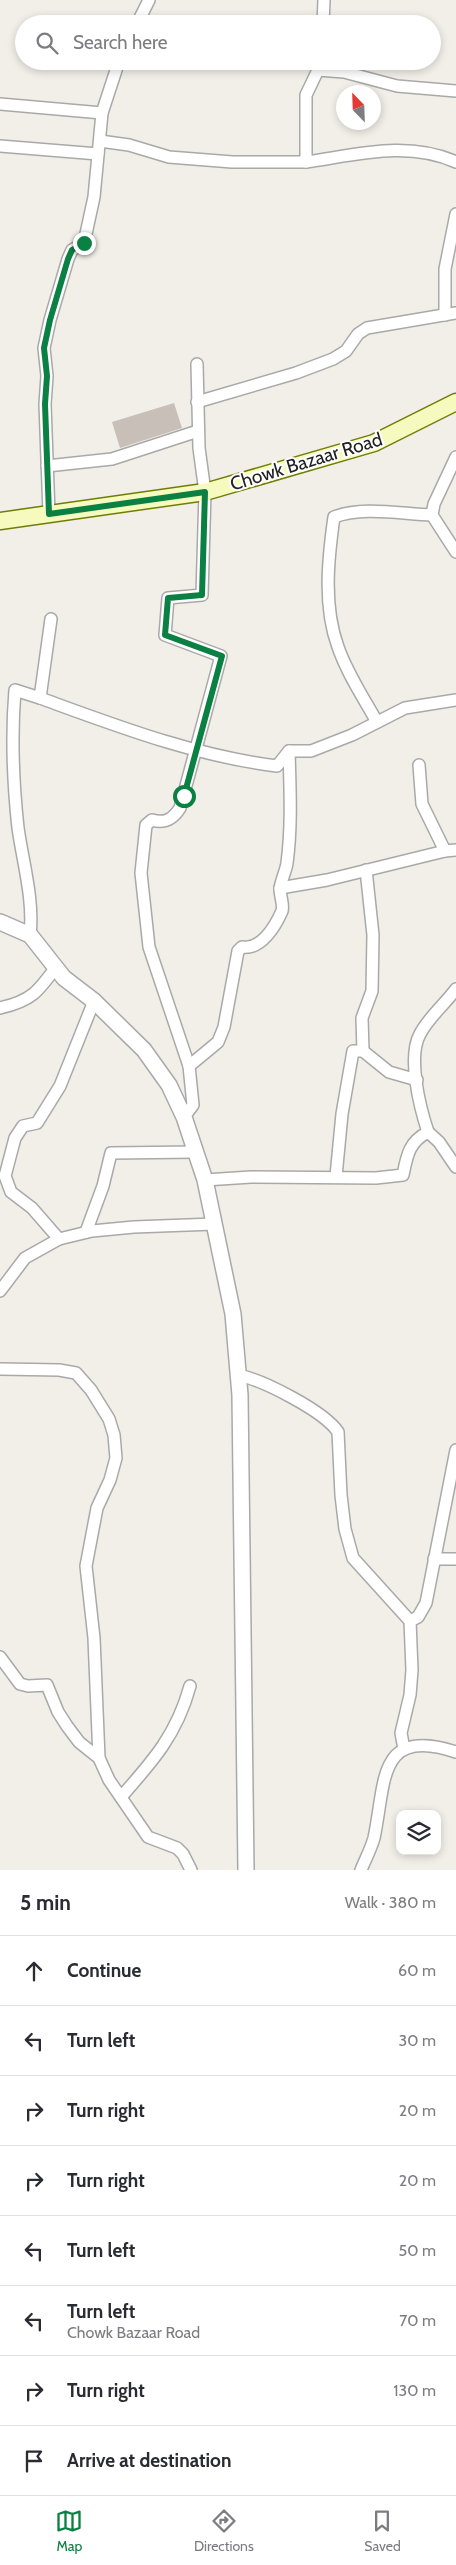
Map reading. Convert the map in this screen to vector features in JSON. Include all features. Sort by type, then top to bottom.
[{"type":"main road","name":"Chowk Bazaar Road","points":[[0,521],[205,492],[374,443],[456,402]]},
{"type":"street","points":[[142,15],[149,0]]},
{"type":"street","points":[[323,15],[324,0]]},
{"type":"street","points":[[49,514],[45,404],[47,376],[44,348],[68,259],[72,250],[84,243],[94,197],[102,113],[116,70]]},
{"type":"street","points":[[306,162],[306,95],[316,70]]},
{"type":"street","points":[[335,70],[397,86],[456,91]]},
{"type":"street","points":[[0,104],[102,113]]},
{"type":"street","points":[[100,141],[129,144],[169,157],[232,162],[306,162],[393,150],[420,151],[443,156],[456,162]]},
{"type":"street","points":[[0,146],[98,154]]},
{"type":"street","points":[[197,402],[296,373],[333,359],[346,351],[358,334],[367,328],[451,314],[445,269],[456,214]]},
{"type":"street","points":[[184,1117],[192,1105],[190,1066],[149,947],[141,872],[146,825],[152,820],[167,821],[176,815],[184,796],[222,656],[165,635],[168,598],[202,595],[205,492],[198,431],[197,364]]},
{"type":"street","points":[[47,466],[112,458],[198,431]]},
{"type":"street","points":[[456,457],[434,504],[432,515],[456,552]]},
{"type":"street","points":[[376,722],[349,673],[337,646],[332,624],[328,586],[329,552],[334,517],[343,514],[366,512],[432,515]]},
{"type":"street","points":[[40,698],[51,619]]},
{"type":"street","points":[[30,935],[32,918],[18,830],[12,763],[15,690],[125,729],[238,761],[277,766],[289,751]]},
{"type":"street","points":[[289,751],[312,751],[352,735],[406,708],[456,700]]},
{"type":"street","points":[[190,1066],[218,1042],[224,1027],[238,951],[242,947],[250,948],[259,944],[272,929],[283,910],[280,888],[287,864],[290,828],[289,751]]},
{"type":"street","points":[[280,888],[327,880],[450,851],[422,804],[419,766]]},
{"type":"street","points":[[363,1051],[362,1018],[372,991],[373,935],[366,870]]},
{"type":"street","points":[[0,922],[30,935],[64,978],[94,1001],[144,1050],[169,1085],[184,1117],[205,1180],[233,1314],[238,1375],[246,1870]]},
{"type":"street","points":[[0,1008],[29,1000],[56,966]]},
{"type":"street","points":[[456,989],[420,1034],[414,1052],[422,1116],[428,1132],[439,1142],[456,1167]]},
{"type":"street","points":[[59,1239],[32,1208],[11,1192],[5,1176],[15,1138],[22,1126],[37,1122],[60,1086],[94,1001]]},
{"type":"street","points":[[336,1176],[342,1114],[353,1051],[363,1051],[389,1072],[417,1080]]},
{"type":"street","points":[[205,1180],[336,1176],[376,1178],[403,1175],[407,1152],[417,1138],[428,1132]]},
{"type":"street","points":[[86,1232],[103,1186],[111,1153],[197,1152]]},
{"type":"street","points":[[0,1291],[25,1258],[59,1239],[86,1232],[143,1226],[214,1224]]},
{"type":"street","points":[[0,1370],[59,1370],[76,1373],[91,1390],[109,1419],[114,1436],[116,1458],[110,1480],[97,1508],[86,1566],[94,1638],[99,1758],[102,1770],[148,1837],[177,1848],[183,1854],[191,1870]]},
{"type":"street","points":[[238,1375],[267,1384],[333,1425],[340,1441],[341,1495],[345,1529],[353,1558],[410,1621],[412,1670],[410,1695],[401,1733],[404,1749]]},
{"type":"street","points":[[410,1621],[418,1617],[426,1603],[456,1450]]},
{"type":"street","points":[[434,1559],[456,1559]]},
{"type":"street","points":[[0,1657],[20,1684],[28,1686],[47,1685],[58,1712],[67,1726],[80,1742],[99,1758]]},
{"type":"street","points":[[121,1798],[160,1753],[185,1705],[190,1686]]},
{"type":"street","points":[[361,1870],[373,1840],[388,1764],[400,1750],[404,1749],[434,1745],[456,1752]]},
{"type":"building","points":[[174,403],[182,428],[120,448],[112,422]]},
{"type":"route","points":[[84,243],[72,250],[68,259],[44,348],[47,376],[45,404],[49,514],[205,492],[202,595],[168,598],[165,635],[222,656],[184,796]]}]
